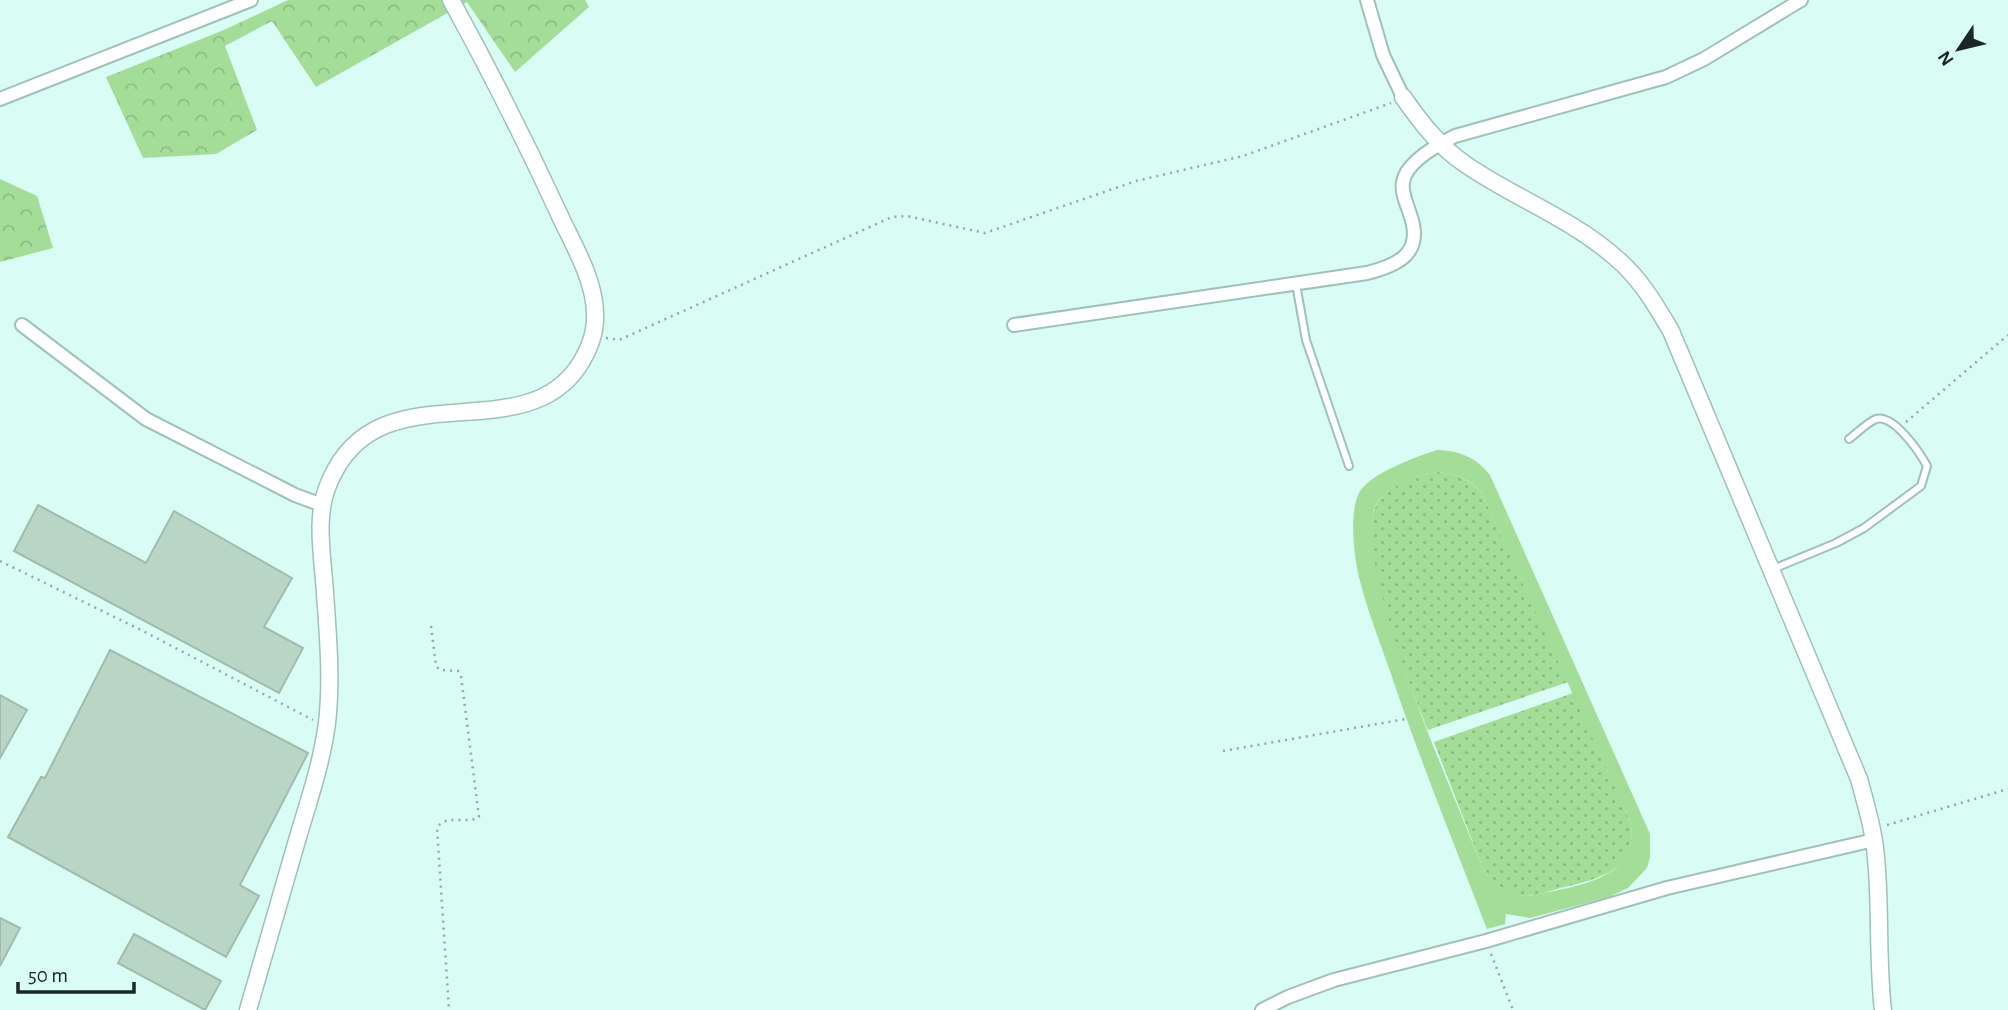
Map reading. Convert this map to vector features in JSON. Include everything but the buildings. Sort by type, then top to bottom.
[{"type":"street","points":[[0,99],[251,0]]},
{"type":"street","points":[[248,1010],[318,771],[327,723],[329,638],[320,527],[322,505],[335,470],[345,455],[365,435],[404,418],[510,406],[541,398],[563,385],[574,373],[584,359],[592,336],[596,313],[589,282],[522,134],[451,0]]},
{"type":"street","points":[[1367,0],[1383,55],[1403,97],[1440,144],[1484,176],[1593,239],[1636,277],[1671,331],[1858,779],[1873,834],[1878,887],[1878,966],[1883,1010]]},
{"type":"street","points":[[1014,325],[1296,284],[1391,267],[1412,247],[1415,237],[1403,182],[1406,174],[1423,155],[1455,136],[1678,72],[1704,60],[1801,0]]},
{"type":"street","points":[[22,325],[146,419],[295,495],[322,505]]},
{"type":"street","points":[[1262,1010],[1334,980],[1873,834]]},
{"type":"lane","points":[[1296,284],[1306,340],[1349,466]]},
{"type":"lane","points":[[1771,569],[1836,543],[1864,528],[1921,486],[1927,466],[1918,449],[1885,419],[1876,419],[1849,439]]},
{"type":"path","points":[[592,336],[619,340],[892,217],[907,216],[985,233],[1136,181],[1243,156],[1403,97]]},
{"type":"path","points":[[1898,429],[2008,335]]},
{"type":"path","points":[[0,561],[155,637],[308,719],[327,723]]},
{"type":"path","points":[[431,626],[436,666],[440,670],[458,671],[461,676],[479,817],[474,820],[445,821],[439,823],[437,828],[449,1010]]},
{"type":"path","points":[[1223,751],[1406,719]]},
{"type":"path","points":[[1873,834],[1899,822],[2008,789]]},
{"type":"path","points":[[1486,941],[1513,1010]]},
{"type":"green space","points":[[288,0],[585,0],[589,7],[515,72],[467,2],[316,87],[272,21],[225,46],[257,130],[216,154],[143,158],[106,77],[224,30]]},
{"type":"green space","points":[[0,179],[37,196],[53,248],[0,262]]},
{"type":"green space","points":[[1437,450],[1460,453],[1479,464],[1490,475],[1650,834],[1647,868],[1628,888],[1609,897],[1530,918],[1506,914],[1505,924],[1487,929],[1402,706],[1366,602],[1355,558],[1353,523],[1359,493],[1383,472]],"holes":[[[1438,472],[1468,481],[1482,493],[1630,821],[1631,841],[1626,857],[1615,868],[1584,884],[1531,896],[1508,892],[1491,879],[1482,866],[1410,683],[1391,628],[1371,536],[1375,507],[1386,493],[1402,483]]]},
{"type":"green space","points":[[1438,472],[1462,478],[1482,493],[1568,682],[1428,730],[1387,619],[1372,555],[1371,529],[1375,508],[1393,487]]},
{"type":"green space","points":[[1573,693],[1630,821],[1632,838],[1629,852],[1622,863],[1600,877],[1535,895],[1514,894],[1495,883],[1482,866],[1434,742]]}]
